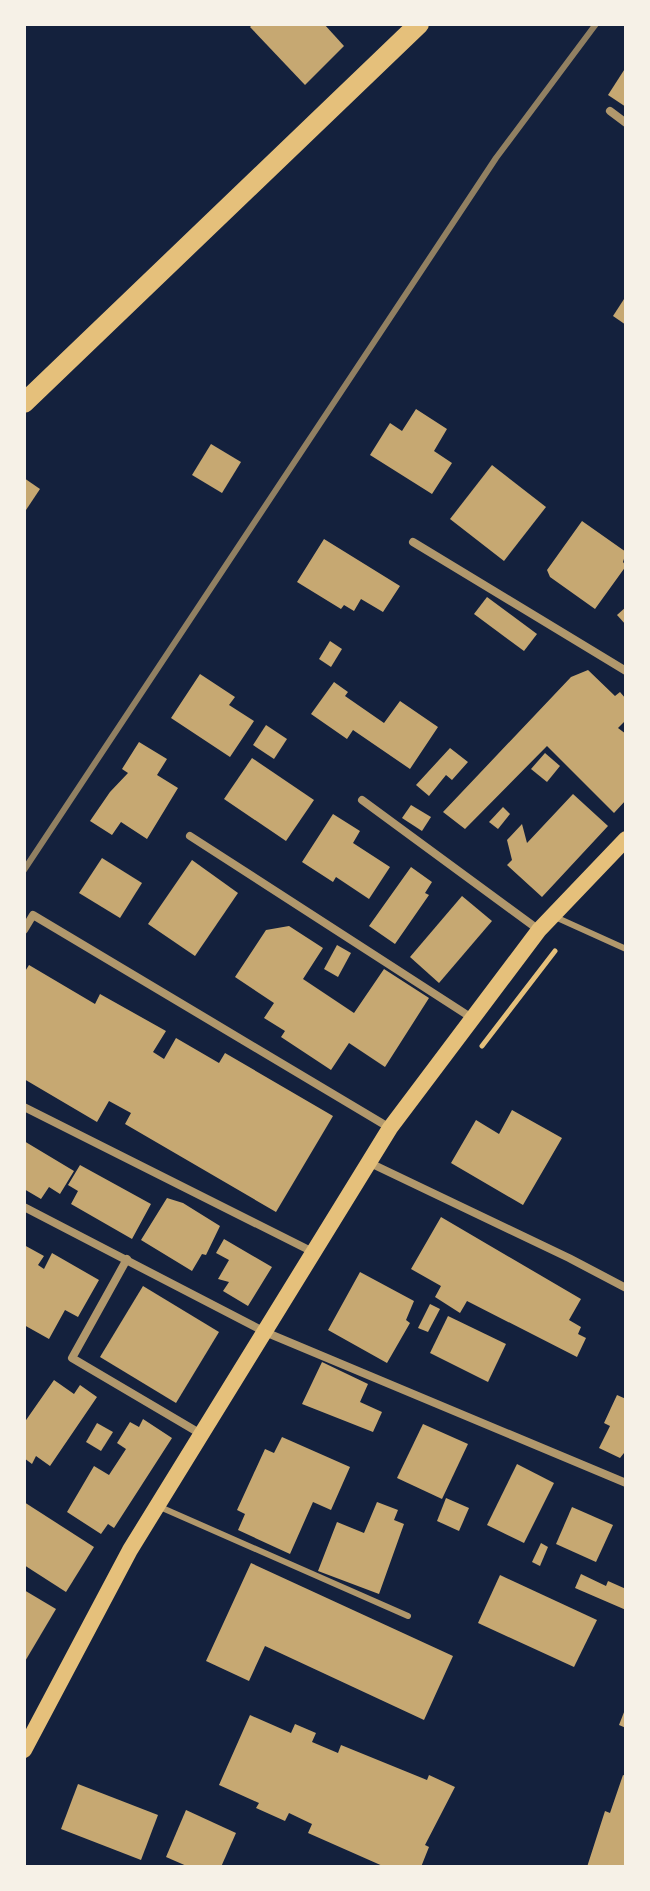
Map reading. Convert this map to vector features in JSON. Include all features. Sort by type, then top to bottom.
[{"type":"main road","points":[[24,403],[419,24]]},
{"type":"main road","points":[[24,1750],[29,1729],[130,1550],[390,1128],[539,930],[626,839]]},
{"type":"street","points":[[610,111],[626,123]]},
{"type":"street","points":[[413,542],[626,671]]},
{"type":"street","points":[[362,800],[539,930]]},
{"type":"street","points":[[190,836],[472,1018]]},
{"type":"street","points":[[24,930],[33,915],[390,1128]]},
{"type":"street","points":[[24,1107],[313,1253]]},
{"type":"street","points":[[370,1163],[626,1288]]},
{"type":"street","points":[[24,1207],[265,1332],[626,1483]]},
{"type":"street","points":[[127,1259],[72,1358],[201,1435]]},
{"type":"lane","points":[[553,916],[626,949]]},
{"type":"lane","points":[[157,1505],[408,1616]]},
{"type":"path","points":[[475,1055],[555,951]]},
{"type":"building","points":[[253,24],[324,24],[344,46],[305,85],[250,27]]},
{"type":"building","points":[[626,67],[626,107],[608,95]]},
{"type":"building","points":[[626,296],[626,325],[613,316]]},
{"type":"building","points":[[416,409],[447,429],[434,451],[452,463],[432,494],[370,455],[390,423],[402,431]]},
{"type":"building","points":[[211,444],[241,462],[222,493],[192,475]]},
{"type":"building","points":[[492,465],[546,507],[504,561],[450,519]]},
{"type":"building","points":[[24,478],[40,489],[24,513]]},
{"type":"building","points":[[582,521],[626,552],[623,562],[626,566],[595,609],[550,577],[547,570]]},
{"type":"building","points":[[324,539],[400,586],[383,612],[361,599],[354,611],[344,605],[341,609],[297,582]]},
{"type":"building","points":[[487,597],[537,634],[524,651],[474,614]]},
{"type":"building","points":[[626,607],[626,625],[617,615]]},
{"type":"building","points":[[330,641],[342,649],[331,667],[319,659]]},
{"type":"building","points":[[588,670],[615,696],[620,692],[626,699],[626,720],[618,728],[626,734],[626,800],[614,813],[547,746],[465,829],[443,812],[571,677]]},
{"type":"building","points":[[200,674],[235,697],[229,705],[254,721],[230,757],[171,718]]},
{"type":"building","points":[[334,682],[348,692],[345,696],[384,723],[400,701],[438,727],[410,769],[353,730],[347,739],[311,714]]},
{"type":"building","points":[[266,725],[287,739],[274,759],[253,745]]},
{"type":"building","points":[[139,742],[167,759],[157,775],[178,788],[147,839],[121,822],[112,835],[90,821],[128,773],[122,769]]},
{"type":"building","points":[[450,748],[468,762],[452,780],[446,775],[429,796],[416,785]]},
{"type":"building","points":[[545,753],[560,766],[547,782],[531,769]]},
{"type":"building","points":[[252,758],[314,800],[286,841],[224,799]]},
{"type":"building","points":[[573,794],[608,826],[542,897],[507,865],[512,860],[507,840],[522,824],[527,843]]},
{"type":"building","points":[[411,805],[431,817],[422,831],[402,818]]},
{"type":"building","points":[[503,807],[510,814],[498,829],[489,822]]},
{"type":"building","points":[[333,814],[360,831],[353,843],[390,867],[369,899],[336,877],[333,882],[302,862]]},
{"type":"building","points":[[102,858],[142,883],[120,918],[79,893]]},
{"type":"building","points":[[192,860],[238,893],[195,956],[148,924]]},
{"type":"building","points":[[411,867],[432,882],[425,893],[429,895],[395,944],[369,926]]},
{"type":"building","points":[[462,896],[492,921],[439,983],[410,957]]},
{"type":"building","points":[[289,926],[323,948],[303,979],[354,1013],[384,969],[429,998],[385,1067],[349,1043],[331,1070],[281,1037],[285,1031],[264,1018],[274,1003],[235,977],[266,930]]},
{"type":"building","points":[[337,945],[351,953],[338,977],[324,969]]},
{"type":"building","points":[[29,965],[95,1004],[100,994],[166,1031],[153,1052],[164,1059],[176,1038],[219,1063],[225,1053],[333,1116],[276,1212],[125,1124],[131,1113],[109,1101],[97,1122],[24,1079],[24,973]]},
{"type":"building","points":[[512,1110],[562,1138],[523,1205],[451,1163],[476,1120],[499,1134]]},
{"type":"building","points":[[24,1141],[74,1171],[60,1194],[49,1187],[41,1199],[24,1189]]},
{"type":"building","points":[[80,1165],[151,1204],[132,1239],[71,1204],[78,1191],[68,1185]]},
{"type":"building","points":[[167,1198],[183,1203],[220,1226],[206,1255],[202,1254],[192,1271],[141,1240]]},
{"type":"building","points":[[441,1217],[581,1299],[569,1320],[581,1327],[578,1334],[586,1338],[577,1357],[467,1301],[460,1313],[435,1297],[441,1286],[411,1269]]},
{"type":"building","points":[[224,1239],[272,1267],[248,1306],[223,1291],[229,1282],[218,1279],[229,1260],[216,1253]]},
{"type":"building","points":[[24,1245],[44,1256],[38,1265],[44,1269],[52,1253],[99,1280],[78,1317],[65,1310],[49,1339],[24,1325]]},
{"type":"building","points":[[360,1272],[414,1301],[406,1320],[410,1323],[387,1363],[328,1330]]},
{"type":"building","points":[[143,1286],[219,1332],[176,1403],[100,1357]]},
{"type":"building","points":[[430,1304],[440,1309],[428,1332],[418,1328]]},
{"type":"building","points":[[448,1316],[506,1344],[488,1382],[430,1353]]},
{"type":"building","points":[[322,1362],[368,1384],[360,1402],[382,1412],[373,1432],[302,1404]]},
{"type":"building","points":[[54,1380],[74,1394],[80,1385],[97,1397],[50,1466],[36,1456],[32,1464],[24,1458],[24,1423]]},
{"type":"building","points":[[617,1395],[626,1399],[626,1454],[620,1458],[599,1448],[610,1426],[604,1423]]},
{"type":"building","points":[[143,1419],[172,1438],[114,1528],[108,1524],[101,1534],[67,1512],[94,1466],[109,1475],[126,1449],[117,1443],[130,1422],[139,1427]]},
{"type":"building","points":[[97,1423],[113,1432],[101,1451],[86,1442]]},
{"type":"building","points":[[423,1424],[468,1444],[442,1499],[397,1478]]},
{"type":"building","points":[[282,1437],[350,1467],[331,1510],[313,1502],[290,1554],[238,1530],[245,1514],[237,1510],[265,1449],[274,1453]]},
{"type":"building","points":[[517,1464],[554,1483],[524,1543],[487,1525]]},
{"type":"building","points":[[446,1498],[469,1508],[459,1531],[437,1521]]},
{"type":"building","points":[[24,1502],[94,1547],[66,1592],[24,1565]]},
{"type":"building","points":[[377,1502],[398,1510],[394,1520],[404,1524],[379,1594],[318,1571],[337,1522],[364,1533]]},
{"type":"building","points":[[572,1507],[613,1525],[596,1562],[556,1544]]},
{"type":"building","points":[[541,1543],[548,1547],[540,1566],[532,1562]]},
{"type":"building","points":[[251,1563],[453,1656],[424,1720],[265,1646],[249,1681],[206,1661]]},
{"type":"building","points":[[581,1574],[606,1586],[608,1581],[626,1589],[626,1610],[575,1588]]},
{"type":"building","points":[[500,1575],[597,1620],[574,1667],[478,1623]]},
{"type":"building","points":[[24,1590],[56,1609],[24,1663]]},
{"type":"building","points":[[626,1707],[626,1728],[619,1725]]},
{"type":"building","points":[[250,1715],[291,1733],[295,1724],[316,1733],[312,1742],[338,1753],[341,1745],[427,1780],[429,1775],[455,1787],[425,1845],[429,1847],[421,1867],[385,1867],[308,1833],[312,1824],[289,1813],[285,1821],[256,1808],[259,1803],[219,1785]]},
{"type":"building","points":[[623,1775],[626,1776],[626,1867],[587,1867],[605,1811],[610,1813]]},
{"type":"building","points":[[78,1784],[158,1815],[141,1860],[61,1829]]},
{"type":"building","points":[[186,1810],[236,1833],[221,1867],[189,1867],[166,1857]]},
{"type":"railway","points":[[24,870],[496,158],[596,24]]}]
